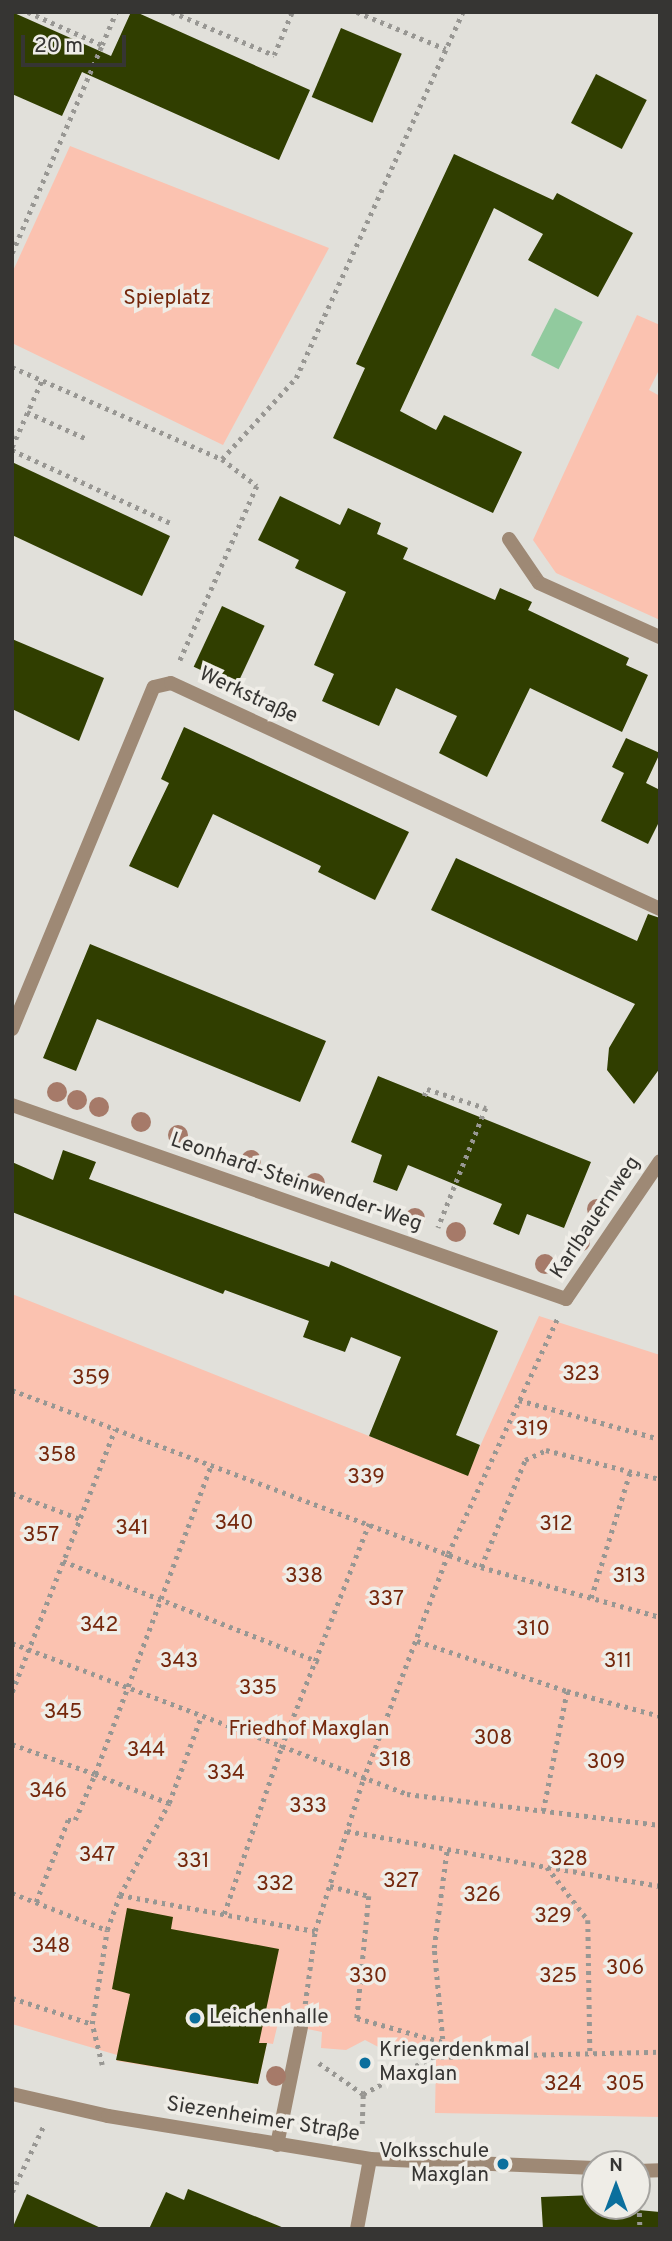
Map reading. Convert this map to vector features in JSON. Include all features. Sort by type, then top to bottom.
[{"type":"street","points":[[509,539],[539,583],[660,637]]},
{"type":"street","name":"Werkstraße","points":[[12,1029],[154,687],[171,683],[660,909]]},
{"type":"street","name":"Leonhard-Steinwender-Weg","points":[[12,1105],[566,1299]]},
{"type":"street","name":"Karlbauernweg","points":[[566,1299],[660,1161]]},
{"type":"street","points":[[277,2145],[301,2027]]},
{"type":"street","name":"Siezenheimer Straße","points":[[12,2094],[277,2145],[370,2158],[581,2167]]},
{"type":"street","points":[[357,2229],[370,2158]]},
{"type":"path","points":[[28,12],[102,46]]},
{"type":"path","points":[[12,253],[116,12]]},
{"type":"path","points":[[172,12],[274,55],[292,12]]},
{"type":"path","points":[[358,12],[446,49]]},
{"type":"path","points":[[222,459],[296,378],[463,12]]},
{"type":"path","points":[[12,367],[222,459],[257,486],[171,683]]},
{"type":"path","points":[[41,380],[12,449],[173,524]]},
{"type":"path","points":[[27,412],[87,439]]},
{"type":"path","points":[[424,1096],[427,1089],[486,1108],[429,1251]]},
{"type":"path","points":[[301,2027],[315,1931],[363,1780],[448,1554],[566,1299]]},
{"type":"path","points":[[12,1390],[481,1567],[660,1617]]},
{"type":"path","points":[[518,1400],[660,1439]]},
{"type":"path","points":[[12,1692],[115,1429]]},
{"type":"path","points":[[481,1567],[525,1460],[546,1450],[660,1479]]},
{"type":"path","points":[[36,1902],[68,1820],[75,1820],[95,1774],[211,1465]]},
{"type":"path","points":[[591,1598],[630,1472]]},
{"type":"path","points":[[12,1493],[80,1519]]},
{"type":"path","points":[[224,1914],[281,1748],[318,1661],[369,1524]]},
{"type":"path","points":[[63,1561],[318,1661]]},
{"type":"path","points":[[417,1641],[567,1691],[660,1716]]},
{"type":"path","points":[[12,1643],[363,1780],[414,1795],[660,1825]]},
{"type":"path","points":[[542,1811],[567,1691]]},
{"type":"path","points":[[102,2065],[92,2024],[107,1930],[120,1895],[169,1803],[201,1717]]},
{"type":"path","points":[[12,1744],[169,1803]]},
{"type":"path","points":[[347,1831],[660,1886]]},
{"type":"path","points":[[444,2056],[435,1948],[447,1849]]},
{"type":"path","points":[[547,1867],[588,1920],[590,2054]]},
{"type":"path","points":[[330,1886],[369,1896],[357,2018],[442,2042]]},
{"type":"path","points":[[12,1893],[107,1930]]},
{"type":"path","points":[[120,1895],[315,1931]]},
{"type":"path","points":[[12,1998],[92,2024]]},
{"type":"path","points":[[363,2094],[432,2057],[660,2052]]},
{"type":"path","points":[[296,2055],[328,2066],[363,2094]]},
{"type":"path","points":[[362,2124],[363,2094]]},
{"type":"path","points":[[12,2192],[54,2104]]},
{"type":"green space","name":"Spieplatz","points":[[70,146],[329,248],[223,445],[12,343],[12,273]]},
{"type":"green space","points":[[637,315],[660,325],[660,368],[649,390],[660,396],[660,620],[556,573],[533,540]]},
{"type":"green space","name":"Friedhof Maxglan","points":[[12,1294],[467,1475],[539,1316],[660,1355],[660,2117],[435,2113],[436,2061],[427,2051],[386,2051],[365,2040],[346,2050],[321,2048],[322,2032],[278,2023],[273,2044],[267,2043],[258,2084],[117,2061],[117,2055],[12,2024]]},
{"type":"shaded area","points":[[555,308],[583,322],[559,369],[531,355]]},
{"type":"building","points":[[12,12],[111,56],[131,12],[136,12],[310,90],[279,160],[82,72],[62,116],[12,94]]},
{"type":"building","points":[[341,28],[402,54],[372,123],[312,97]]},
{"type":"building","points":[[596,74],[647,100],[622,149],[571,123]]},
{"type":"building","points":[[454,154],[553,200],[557,193],[633,233],[598,297],[528,260],[543,234],[494,208],[400,411],[436,430],[444,415],[522,452],[493,513],[333,438],[365,368],[356,364]]},
{"type":"building","points":[[12,462],[170,536],[142,596],[12,535]]},
{"type":"building","points":[[280,496],[340,525],[348,508],[381,523],[377,534],[408,548],[403,559],[495,600],[500,588],[532,602],[528,610],[629,658],[626,665],[648,675],[622,732],[530,688],[487,777],[439,753],[457,716],[396,688],[379,726],[322,701],[334,674],[314,665],[346,592],[295,568],[299,560],[258,540]]},
{"type":"building","points":[[222,606],[265,626],[236,687],[194,667]]},
{"type":"building","points":[[12,639],[104,678],[79,741],[12,709]]},
{"type":"building","points":[[184,727],[409,832],[375,900],[318,872],[321,866],[213,814],[178,888],[129,866],[169,783],[161,779]]},
{"type":"building","points":[[626,738],[660,753],[646,783],[660,790],[660,820],[648,844],[601,821],[624,773],[612,767]]},
{"type":"building","points":[[456,858],[637,941],[648,914],[660,918],[660,1068],[634,1104],[607,1070],[609,1048],[635,1004],[431,910]]},
{"type":"building","points":[[90,944],[326,1041],[300,1102],[97,1019],[76,1071],[43,1058]]},
{"type":"building","points":[[378,1076],[591,1162],[564,1228],[527,1214],[519,1235],[493,1224],[502,1204],[408,1165],[397,1191],[373,1182],[382,1155],[351,1142]]},
{"type":"building","points":[[63,1150],[96,1162],[89,1179],[329,1267],[331,1261],[498,1331],[456,1435],[480,1445],[468,1476],[369,1436],[401,1357],[351,1337],[345,1352],[303,1337],[309,1321],[225,1290],[223,1294],[12,1212],[12,1162],[53,1180]]},
{"type":"building","name":"Leichenhalle","points":[[127,1908],[173,1917],[171,1929],[279,1949],[259,2043],[267,2043],[258,2084],[116,2060],[130,1994],[112,1989]]},
{"type":"building","points":[[188,2189],[284,2229],[149,2229],[166,2192],[184,2200]]},
{"type":"building","points":[[27,2194],[103,2229],[12,2229]]},
{"type":"building","points":[[581,2196],[581,2220],[651,2220],[651,2211],[660,2212],[660,2229],[543,2229],[541,2197]]},
{"type":"place","name":"Leichenhalle","points":[[195,2018]]},
{"type":"place","name":"Kriegerdenkmal Maxglan","points":[[365,2063]]},
{"type":"place","name":"Volksschule Maxglan","points":[[503,2164]]},
{"type":"park label","name":"323","points":[[581,1375]]},
{"type":"park label","name":"359","points":[[91,1379]]},
{"type":"park label","name":"319","points":[[532,1430]]},
{"type":"park label","name":"358","points":[[57,1456]]},
{"type":"park label","name":"339","points":[[366,1478]]},
{"type":"park label","name":"340","points":[[234,1524]]},
{"type":"park label","name":"312","points":[[556,1525]]},
{"type":"park label","name":"341","points":[[132,1529]]},
{"type":"park label","name":"357","points":[[41,1536]]},
{"type":"park label","name":"338","points":[[304,1577]]},
{"type":"park label","name":"313","points":[[629,1577]]},
{"type":"park label","name":"337","points":[[386,1600]]},
{"type":"park label","name":"342","points":[[99,1626]]},
{"type":"park label","name":"310","points":[[533,1630]]},
{"type":"park label","name":"343","points":[[179,1662]]},
{"type":"park label","name":"311","points":[[618,1662]]},
{"type":"park label","name":"335","points":[[258,1689]]},
{"type":"park label","name":"345","points":[[63,1713]]},
{"type":"park label","name":"308","points":[[493,1739]]},
{"type":"park label","name":"344","points":[[146,1751]]},
{"type":"park label","name":"318","points":[[395,1761]]},
{"type":"park label","name":"309","points":[[606,1763]]},
{"type":"park label","name":"334","points":[[226,1774]]},
{"type":"park label","name":"346","points":[[48,1792]]},
{"type":"park label","name":"333","points":[[308,1807]]},
{"type":"park label","name":"347","points":[[97,1856]]},
{"type":"park label","name":"328","points":[[569,1860]]},
{"type":"park label","name":"331","points":[[193,1862]]},
{"type":"park label","name":"327","points":[[401,1882]]},
{"type":"park label","name":"332","points":[[275,1885]]},
{"type":"park label","name":"326","points":[[482,1896]]},
{"type":"park label","name":"329","points":[[553,1917]]},
{"type":"park label","name":"348","points":[[51,1947]]},
{"type":"park label","name":"306","points":[[625,1969]]},
{"type":"park label","name":"330","points":[[368,1977]]},
{"type":"park label","name":"325","points":[[558,1977]]},
{"type":"park label","name":"324","points":[[563,2085]]},
{"type":"park label","name":"305","points":[[625,2085]]}]
